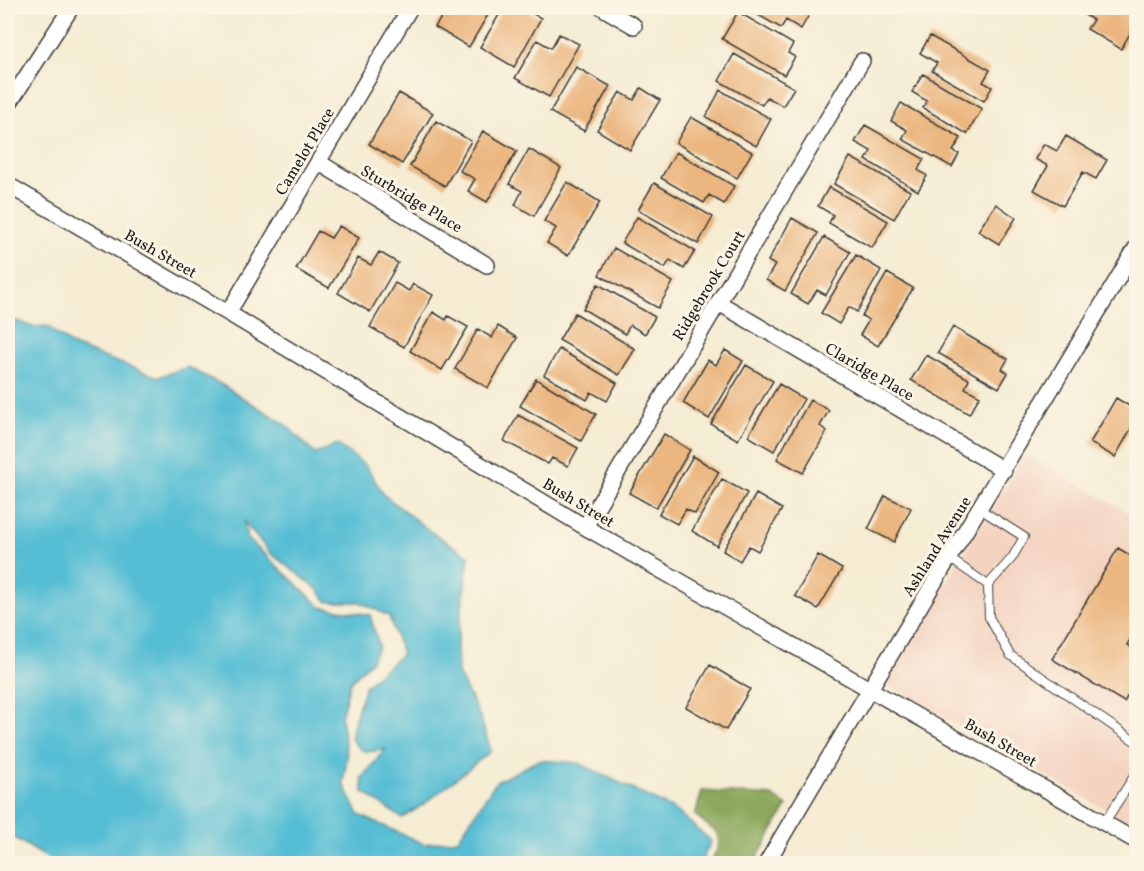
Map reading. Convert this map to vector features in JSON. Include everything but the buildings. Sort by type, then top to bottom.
[{"type":"street","points":[[8,105],[71,8]]},
{"type":"street","name":"Camelot Place","points":[[228,313],[410,8]]},
{"type":"street","points":[[603,8],[634,26]]},
{"type":"street","name":"Ridgebrook Court","points":[[585,527],[862,61]]},
{"type":"street","name":"Sturbridge Place","points":[[318,162],[487,265]]},
{"type":"street","name":"Bush Street","points":[[8,185],[228,313],[585,527],[1137,841]]},
{"type":"street","name":"Ashland Avenue","points":[[766,864],[869,688],[1004,470],[1137,248]]},
{"type":"street","name":"Claridge Place","points":[[719,303],[1004,470]]},
{"type":"lane","points":[[980,509],[1024,537],[1012,558],[988,585],[989,617],[1010,655],[1137,742]]},
{"type":"lane","points":[[949,558],[988,585]]},
{"type":"lane","points":[[1105,822],[1137,773]]},
{"type":"shaded area","points":[[1025,454],[1136,517],[1136,827],[884,683]]},
{"type":"green space","points":[[702,791],[772,796],[787,806],[754,863],[711,863],[719,844],[717,833],[695,815]]},
{"type":"water","points":[[8,318],[33,327],[47,326],[73,346],[158,377],[188,367],[224,386],[285,424],[315,454],[337,444],[366,466],[384,495],[431,532],[469,556],[457,643],[458,673],[481,719],[491,751],[423,805],[402,818],[363,792],[362,777],[385,749],[366,751],[351,739],[365,686],[402,654],[389,616],[360,602],[328,602],[315,587],[270,553],[244,522],[247,538],[321,607],[370,615],[379,646],[371,661],[350,682],[341,717],[347,757],[343,783],[359,815],[424,844],[458,839],[496,782],[539,760],[579,763],[675,810],[711,841],[701,863],[57,864],[8,834]]}]
